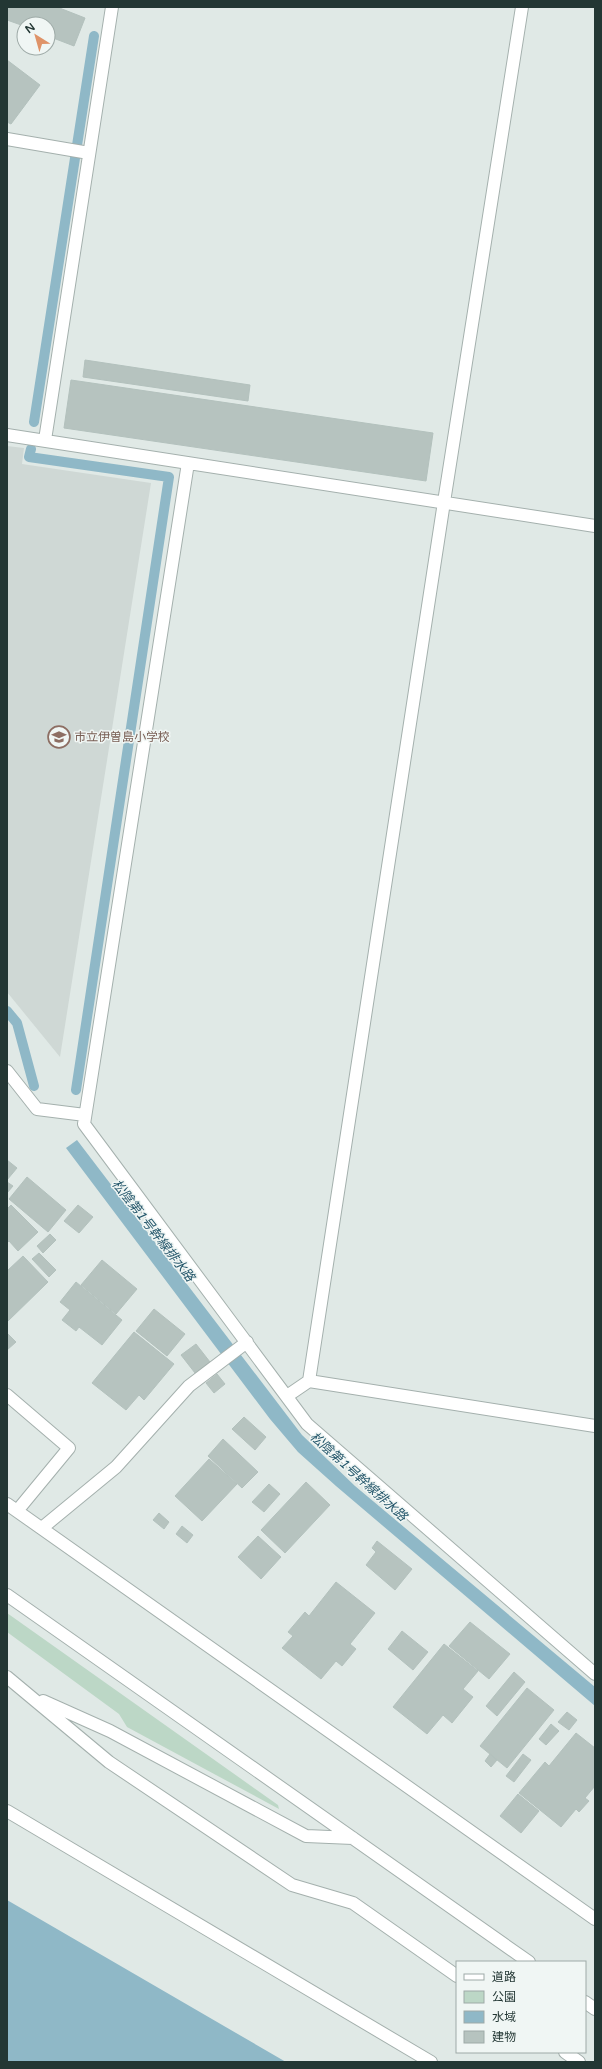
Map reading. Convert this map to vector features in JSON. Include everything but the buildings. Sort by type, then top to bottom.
[{"type":"street","points":[[45,440],[87,153],[112,7]]},
{"type":"street","points":[[309,1381],[444,502],[522,7]]},
{"type":"street","points":[[7,139],[87,153]]},
{"type":"street","points":[[7,435],[595,526]]},
{"type":"street","points":[[188,462],[84,1124],[244,1344],[287,1396],[307,1424],[595,1674]]},
{"type":"street","points":[[7,1071],[37,1109],[85,1114]]},
{"type":"street","points":[[42,1528],[116,1467],[189,1386],[244,1344]]},
{"type":"street","points":[[287,1396],[309,1381],[595,1426]]},
{"type":"street","points":[[7,1395],[70,1448],[12,1507],[595,1919]]},
{"type":"street","points":[[7,1595],[528,1961]]},
{"type":"street","points":[[7,1677],[109,1762],[292,1885],[352,1903],[456,1975]]},
{"type":"street","points":[[7,1684],[110,1731],[306,1836],[353,1838]]},
{"type":"street","points":[[7,1811],[431,2062]]},
{"type":"street","points":[[586,2003],[595,2009]]},
{"type":"street","points":[[566,2053],[579,2062]]},
{"type":"shaded area","name":"市立伊曽島小学校","points":[[7,446],[24,448],[22,464],[151,483],[60,1057],[7,992]]},
{"type":"green space","points":[[7,1613],[278,1805],[279,1809],[127,1727],[119,1714],[7,1632]]},
{"type":"water","points":[[77,1140],[302,1435],[355,1486],[595,1687],[595,1706],[298,1452],[270,1419],[66,1148]]},
{"type":"water","points":[[7,1900],[286,2062],[7,2062]]},
{"type":"waterway","points":[[34,422],[94,36]]},
{"type":"waterway","points":[[31,449],[29,457],[169,477],[76,1090]]},
{"type":"waterway","points":[[7,1011],[17,1023],[34,1086]]},
{"type":"place","name":"市立伊曽島小学校","points":[[59,737]]},
{"type":"water label","name":"松陰第1号幹線排水路","points":[[154,1230]]},
{"type":"water label","name":"松陰第1号幹線排水路","points":[[359,1476]]}]
